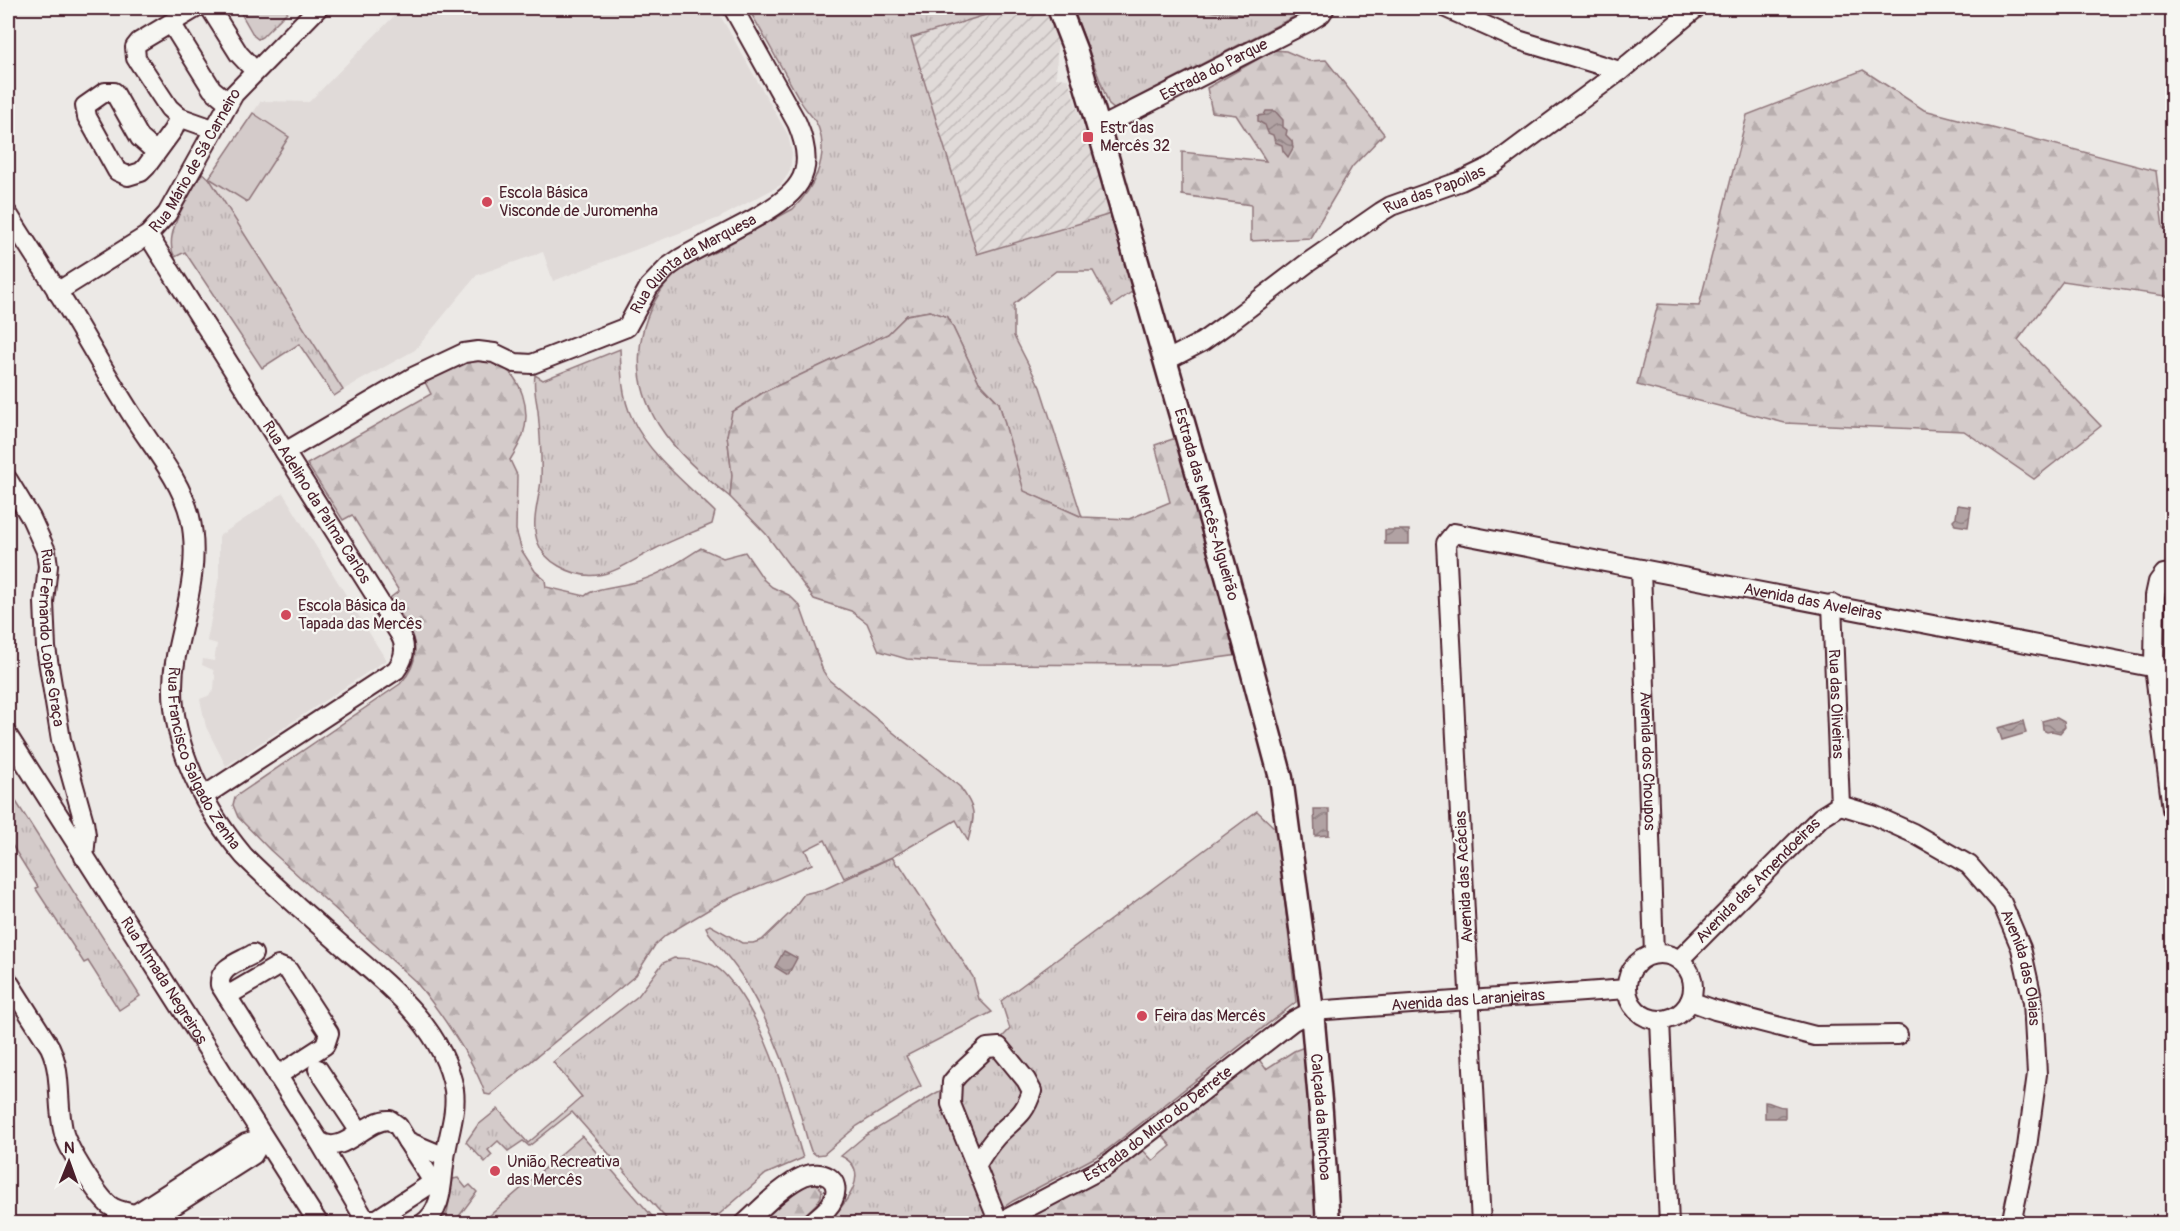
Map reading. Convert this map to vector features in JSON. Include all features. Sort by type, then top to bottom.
[{"type":"street","points":[[196,8],[139,42],[134,52],[169,108],[179,117],[213,129]]},
{"type":"street","points":[[210,8],[239,54],[255,71]]},
{"type":"street","name":"Rua Mário de Sá Carneiro","points":[[57,292],[148,235],[167,214],[228,102],[255,71],[318,8]]},
{"type":"street","name":"Rua Quinta da Marquesa","points":[[285,452],[413,377],[464,353],[478,351],[494,353],[515,363],[532,364],[627,327],[649,287],[668,267],[775,207],[794,191],[806,166],[804,138],[733,8]]},
{"type":"street","name":"Estrada das Mercês-Algueirão","points":[[1059,8],[1076,52],[1098,126],[1227,576],[1281,778],[1311,1011]]},
{"type":"street","name":"Rua das Papoilas","points":[[1165,361],[1218,331],[1306,264],[1391,206],[1461,181],[1492,166],[1620,70],[1696,8]]},
{"type":"street","name":"Estrada do Parque","points":[[1098,126],[1111,122],[1328,10]]},
{"type":"street","points":[[1457,10],[1518,40],[1620,70]]},
{"type":"street","points":[[171,23],[212,89],[228,102]]},
{"type":"street","points":[[156,152],[140,138],[114,92],[105,92],[85,106],[87,117],[117,171],[128,176],[141,172],[173,130],[179,117]]},
{"type":"street","name":"Rua Francisco Salgado Zenha","points":[[8,214],[179,488],[191,518],[194,546],[193,567],[175,659],[173,690],[177,726],[190,766],[204,796],[225,832],[244,856],[403,999],[426,1028],[446,1063],[454,1092],[453,1117],[436,1208],[422,1224]]},
{"type":"street","name":"Rua Adelino da Palma Carlos","points":[[148,235],[399,633],[405,651],[396,670],[204,796]]},
{"type":"street","name":"Rua Fernando Lopes Graça","points":[[8,480],[31,518],[46,551],[48,566],[44,602],[46,648],[61,740],[86,835],[84,857]]},
{"type":"street","name":"Avenida das Aveleiras","points":[[1454,533],[2172,671]]},
{"type":"street","name":"Avenida das Acácias","points":[[1454,533],[1446,543],[1481,1224]]},
{"type":"street","name":"Avenida dos Choupos","points":[[1641,569],[1654,954]]},
{"type":"street","points":[[2172,573],[2164,574],[2158,582],[2155,596],[2154,667],[2172,809]]},
{"type":"street","name":"Rua das Oliveiras","points":[[1832,604],[1840,806]]},
{"type":"street","name":"Rua Almada Negreiros","points":[[8,736],[319,1224]]},
{"type":"street","points":[[52,807],[78,803]]},
{"type":"street","name":"Avenida das Amendoeiras","points":[[1679,960],[1821,817],[1840,806]]},
{"type":"street","name":"Avenida das Olaias","points":[[1840,806],[1873,815],[1913,833],[1969,865],[2002,903],[2021,948],[2033,1002],[2037,1074],[2027,1147],[2011,1224]]},
{"type":"street","points":[[253,954],[224,970],[220,985],[319,1141],[363,1216],[368,1219],[377,1219],[429,1185],[430,1177],[398,1126],[390,1120],[379,1121],[339,1144],[325,1145],[319,1141]]},
{"type":"street","points":[[1654,954],[1663,954],[1679,960],[1687,968],[1693,986],[1690,1001],[1685,1009],[1677,1015],[1660,1020],[1641,1014],[1634,1007],[1627,989],[1627,980],[1637,963],[1654,954]]},
{"type":"street","points":[[227,996],[278,966],[288,970],[329,1033],[325,1045],[277,1076]]},
{"type":"street","points":[[8,981],[55,1058],[64,1135],[105,1201],[115,1209],[136,1221],[246,1143],[264,1138]]},
{"type":"street","name":"Avenida das Laranjeiras","points":[[1311,1011],[1627,989]]},
{"type":"street","points":[[1690,1001],[1715,1010],[1815,1036],[1898,1035]]},
{"type":"street","name":"Estrada do Muro do Derrete","points":[[998,1223],[1105,1167],[1293,1021],[1311,1011]]},
{"type":"street","name":"Calçada da Rinchoa","points":[[1311,1011],[1321,1112],[1328,1224]]},
{"type":"street","points":[[1660,1020],[1669,1224]]},
{"type":"street","points":[[977,1164],[987,1148],[1028,1106],[1032,1091],[1026,1080],[999,1047],[987,1048],[952,1082],[951,1104],[977,1164],[998,1223]]},
{"type":"street","points":[[318,1069],[360,1132]]},
{"type":"street","points":[[407,1141],[445,1157]]},
{"type":"street","points":[[744,1224],[803,1176],[820,1173],[831,1178],[834,1183],[834,1196],[826,1209],[810,1224]]},
{"type":"shaded area","name":"Escola Básica Visconde de Juromenha","points":[[402,8],[716,8],[788,135],[792,153],[790,171],[781,185],[719,218],[553,281],[543,252],[477,275],[415,350],[343,390],[209,178],[261,101],[309,102]]},
{"type":"shaded area","points":[[1008,8],[1046,8],[1058,36],[1056,78],[1068,79],[1111,214],[977,254],[911,38]]},
{"type":"shaded area","name":"Escola Básica da Tapada das Mercês","points":[[283,493],[386,660],[226,766],[206,727],[200,699],[208,696],[214,690],[213,670],[202,665],[203,659],[214,661],[217,644],[207,641],[219,577],[219,536]]},
{"type":"green space","points":[[238,8],[291,8],[258,39]]},
{"type":"green space","points":[[748,8],[1008,8],[911,38],[977,254],[1111,214],[1133,291],[1112,306],[1093,271],[1056,271],[1014,304],[1014,336],[1040,387],[1082,517],[1023,491],[999,403],[979,382],[948,317],[930,311],[907,315],[888,334],[760,394],[727,435],[732,475],[730,497],[690,463],[659,425],[647,403],[641,380],[639,355],[644,327],[658,296],[668,281],[685,267],[793,209],[813,183],[820,162],[822,140],[818,125],[801,102]]},
{"type":"green space","points":[[1073,8],[1180,8],[1244,15],[1259,8],[1311,8],[1114,109],[1109,105]]},
{"type":"green space","points":[[1180,8],[1259,8],[1245,15]]},
{"type":"green space","points":[[1274,50],[1286,51],[1309,61],[1326,60],[1384,134],[1352,167],[1310,238],[1251,241],[1251,205],[1182,195],[1182,152],[1266,161],[1236,115],[1212,112],[1207,88]]},
{"type":"green space","points":[[1863,70],[1924,110],[2156,171],[2163,228],[2172,230],[2172,297],[2063,281],[2018,340],[2101,426],[2034,479],[1964,431],[1785,423],[1637,385],[1658,304],[1699,306],[1747,115]]},
{"type":"green space","points":[[253,113],[289,137],[247,202],[209,178]]},
{"type":"green space","points":[[202,173],[209,178],[343,390],[334,396],[299,344],[262,368],[185,252],[175,257],[172,248],[174,226]]},
{"type":"green space","points":[[930,311],[948,317],[979,382],[999,403],[1024,491],[1082,517],[1129,519],[1170,502],[1155,445],[1176,438],[1239,655],[1165,665],[976,664],[907,659],[879,651],[867,623],[851,611],[814,599],[766,534],[730,497],[732,475],[727,435],[732,412],[764,392],[888,334],[907,315]]},
{"type":"green space","points":[[620,349],[626,402],[639,431],[669,468],[715,512],[712,524],[660,546],[608,573],[585,575],[559,566],[549,559],[542,551],[536,535],[535,520],[541,463],[535,375],[543,380]]},
{"type":"green space","points":[[466,359],[494,362],[506,369],[519,385],[526,415],[523,435],[510,460],[517,475],[516,530],[522,551],[535,571],[545,580],[546,587],[585,596],[595,591],[633,583],[656,575],[701,548],[723,558],[745,552],[764,580],[772,587],[789,595],[800,606],[823,671],[829,680],[960,787],[973,812],[968,841],[956,820],[892,857],[844,878],[825,840],[805,850],[812,864],[723,901],[666,935],[655,945],[636,975],[490,1095],[485,1094],[465,1051],[415,981],[270,850],[238,817],[233,805],[235,797],[400,684],[409,672],[414,661],[413,640],[404,619],[390,598],[399,591],[352,515],[343,520],[307,464],[431,394],[425,382]]},
{"type":"green space","points":[[8,789],[140,996],[119,1010],[88,961],[84,963],[36,889],[38,887],[8,839]]},
{"type":"green space","name":"Feira das Mercês","points":[[1257,811],[1277,830],[1296,1002],[1103,1153],[1013,1201],[980,1223],[827,1224],[847,1199],[855,1180],[855,1171],[851,1163],[841,1156],[866,1135],[960,1081],[1010,1029],[1001,1001]]},
{"type":"green space","points":[[892,857],[897,865],[900,865],[973,977],[979,999],[992,1012],[906,1056],[921,1086],[857,1126],[824,1154],[816,1155],[811,1151],[789,1079],[756,1000],[706,927],[710,925],[742,943],[762,940],[790,913],[804,894],[825,889]]},
{"type":"green space","points":[[674,958],[696,960],[718,968],[748,1007],[768,1048],[803,1158],[766,1174],[708,1224],[670,1223],[572,1112],[529,1146],[523,1141],[508,1151],[498,1141],[488,1150],[492,1155],[485,1162],[466,1142],[477,1126],[498,1109],[528,1143],[582,1097],[553,1062],[638,996],[663,963]]},
{"type":"green space","points":[[1307,1046],[1317,1223],[1021,1224],[1141,1148],[1153,1161],[1171,1146],[1160,1133],[1258,1058],[1266,1069],[1294,1051]]},
{"type":"green space","points":[[582,1136],[658,1223],[481,1223]]},
{"type":"green space","points":[[458,1178],[466,1188],[470,1185],[477,1192],[454,1223],[440,1223],[447,1213],[453,1179]]},
{"type":"green space","points":[[816,1183],[822,1190],[821,1197],[797,1223],[757,1224],[792,1193]]},
{"type":"water","points":[[1266,111],[1275,111],[1283,120],[1283,127],[1287,130],[1286,135],[1292,141],[1293,148],[1288,157],[1282,145],[1275,142],[1273,135],[1268,133],[1265,125],[1258,121],[1258,116],[1264,115]]},
{"type":"water","points":[[1958,505],[1971,507],[1968,527],[1955,525],[1953,520],[1956,517]]},
{"type":"water","points":[[1385,530],[1409,530],[1409,544],[1385,544]]},
{"type":"water","points":[[2053,718],[2064,722],[2065,727],[2060,733],[2043,730],[2042,721]]},
{"type":"water","points":[[2023,721],[2026,733],[2002,740],[1998,728]]},
{"type":"water","points":[[1314,809],[1329,809],[1329,835],[1315,836]]},
{"type":"water","points":[[784,951],[797,958],[788,975],[775,967]]},
{"type":"water","points":[[1765,1102],[1785,1107],[1785,1118],[1765,1118]]},
{"type":"place","name":"Estr das Mercês 32","points":[[1088,137]]},
{"type":"place","name":"Escola Básica Visconde de Juromenha","points":[[487,202]]},
{"type":"place","name":"Escola Básica da Tapada das Mercês","points":[[286,615]]},
{"type":"place","name":"Feira das Mercês","points":[[1142,1016]]},
{"type":"place","name":"União Recreativa das Mercês","points":[[495,1171]]}]
